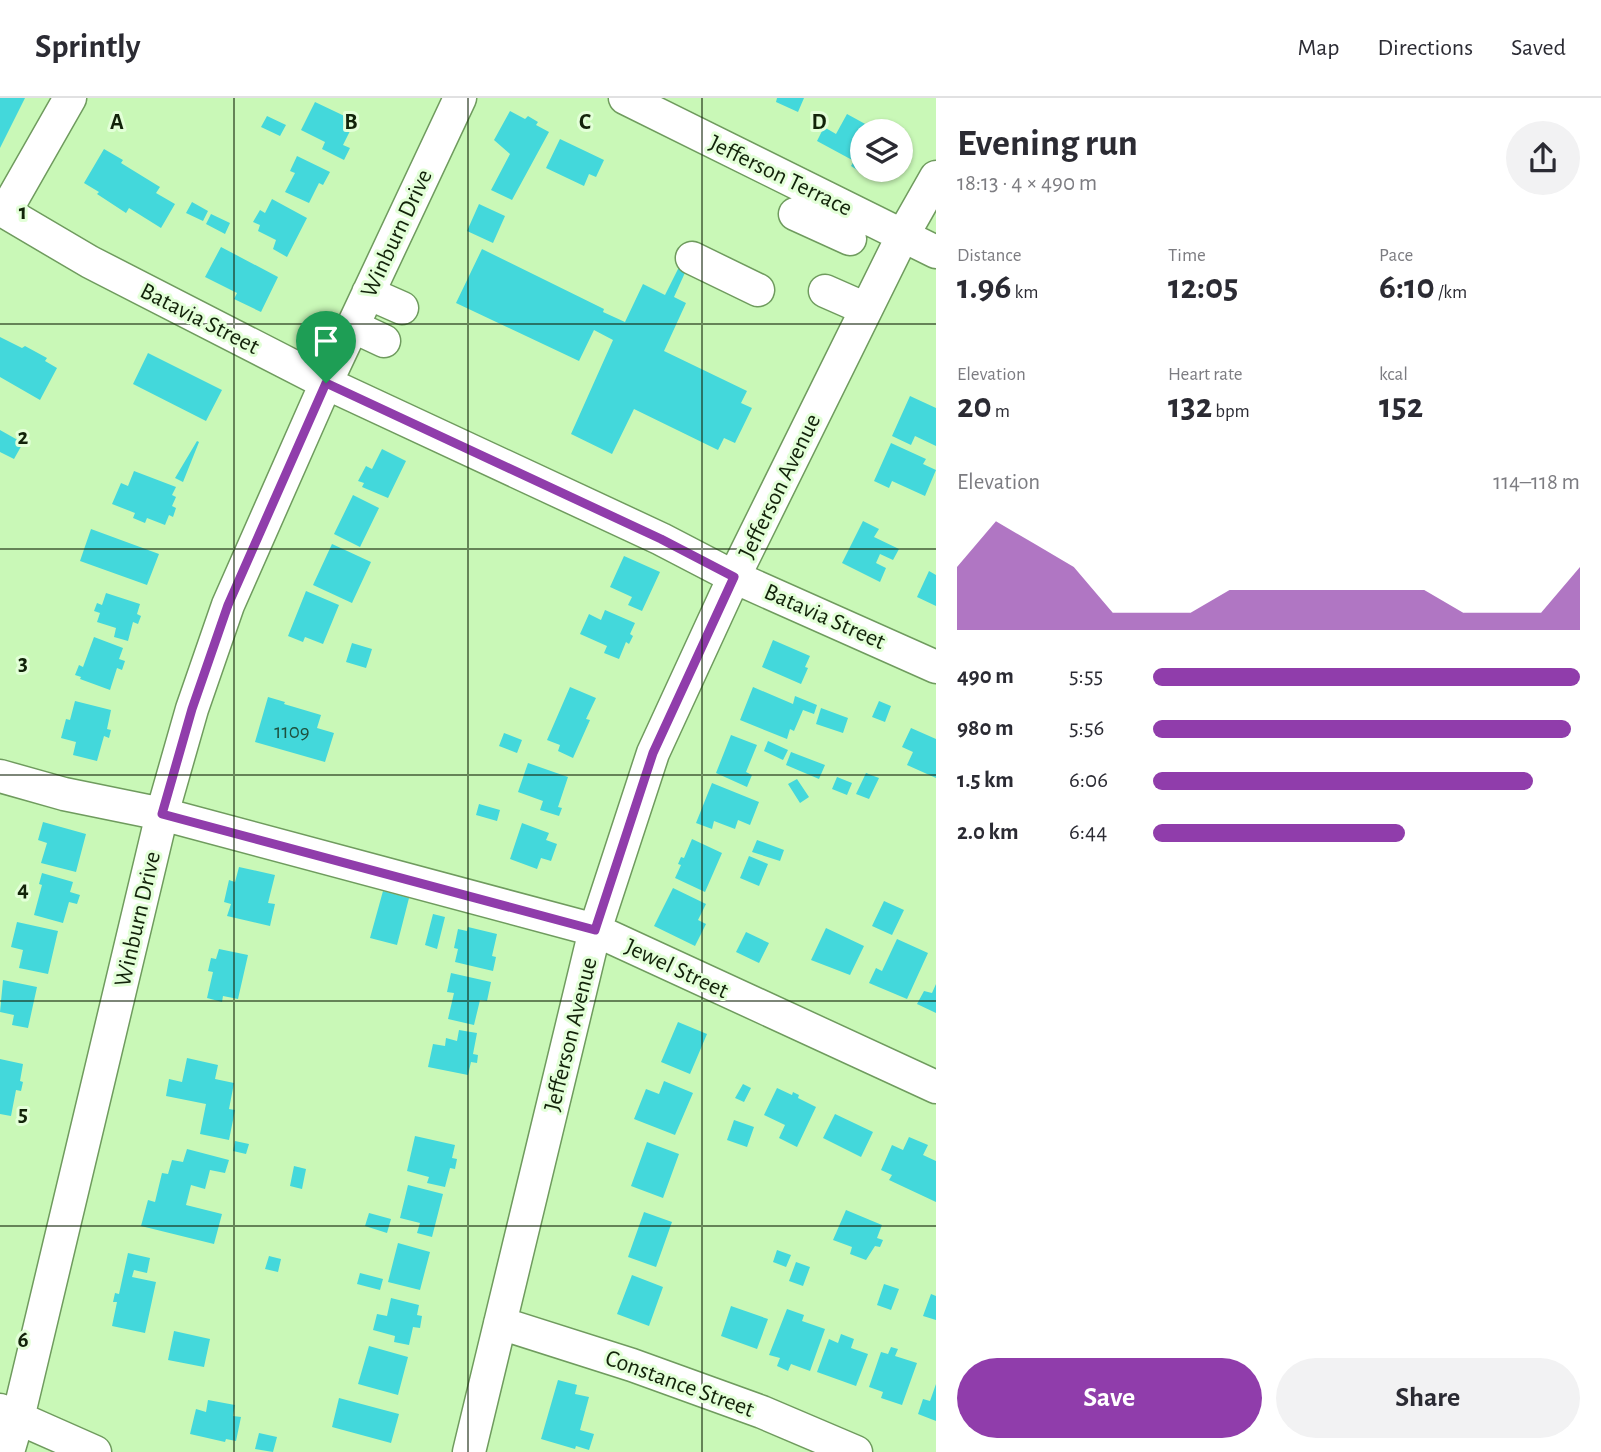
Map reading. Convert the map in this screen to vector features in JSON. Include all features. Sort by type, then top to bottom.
[{"type":"street","points":[[2,211],[70,98]]},
{"type":"street","name":"Winburn Drive","points":[[8,1452],[9,1414],[162,814],[192,709],[228,605],[352,326],[460,98]]},
{"type":"street","name":"Jefferson Terrace","points":[[625,98],[669,133],[735,164],[801,203],[903,235],[936,252]]},
{"type":"street","name":"Jefferson Avenue","points":[[469,1452],[595,930],[653,753],[734,577],[903,235],[936,177]]},
{"type":"street","points":[[801,203],[849,239]]},
{"type":"street","name":"Batavia Street","points":[[2,211],[90,262],[326,383],[661,539],[734,577],[936,667]]},
{"type":"street","points":[[692,258],[758,290]]},
{"type":"street","points":[[825,291],[866,309]]},
{"type":"street","points":[[368,293],[402,308]]},
{"type":"street","points":[[352,326],[384,341]]},
{"type":"street","name":"Jewel Street","points":[[0,776],[64,794],[162,814],[595,930],[936,1087]]},
{"type":"street","name":"Constance Street","points":[[500,1323],[645,1369],[762,1412],[856,1452]]},
{"type":"street","points":[[9,1414],[95,1452]]},
{"type":"building","points":[[0,98],[25,98],[0,148]]},
{"type":"building","points":[[777,98],[804,98],[798,112],[776,102]]},
{"type":"building","points":[[315,102],[355,121],[343,145],[350,148],[344,160],[322,149],[325,142],[301,130]]},
{"type":"building","points":[[510,111],[525,119],[528,116],[538,122],[536,125],[549,132],[512,200],[491,190],[510,154],[494,140]]},
{"type":"building","points":[[847,114],[856,119],[850,119],[850,159],[817,141],[824,127],[836,134]]},
{"type":"building","points":[[267,116],[286,125],[280,136],[261,127]]},
{"type":"building","points":[[560,139],[604,160],[596,177],[589,174],[584,186],[546,168]]},
{"type":"building","points":[[104,149],[160,187],[156,193],[175,204],[161,228],[129,208],[126,213],[84,183]]},
{"type":"building","points":[[297,156],[330,172],[323,185],[319,183],[309,203],[285,192],[295,173],[290,171]]},
{"type":"building","points":[[272,199],[307,218],[287,257],[273,249],[276,240],[258,231],[260,225],[253,222],[260,210],[265,213]]},
{"type":"building","points":[[192,202],[208,211],[203,221],[186,213]]},
{"type":"building","points":[[479,204],[505,216],[493,243],[467,231]]},
{"type":"building","points":[[211,214],[230,223],[225,234],[206,224]]},
{"type":"building","points":[[221,247],[278,277],[261,312],[234,299],[237,293],[205,277]]},
{"type":"building","points":[[482,249],[625,322],[643,284],[665,295],[681,263],[688,266],[674,297],[686,303],[664,351],[747,391],[741,403],[752,408],[735,443],[724,438],[718,450],[634,409],[612,454],[571,434],[613,340],[594,330],[579,361],[456,303]]},
{"type":"building","points":[[0,337],[22,348],[25,346],[47,358],[45,361],[57,368],[40,400],[0,377]]},
{"type":"building","points":[[148,353],[222,390],[206,421],[133,384]]},
{"type":"building","points":[[910,396],[936,408],[936,446],[915,436],[911,445],[892,436]]},
{"type":"building","points":[[0,430],[23,443],[14,459],[0,452]]},
{"type":"building","points":[[197,441],[199,442],[183,482],[175,478]]},
{"type":"building","points":[[891,443],[926,459],[923,464],[936,470],[925,496],[892,481],[889,488],[874,481]]},
{"type":"building","points":[[382,449],[406,461],[388,498],[362,487],[364,483],[358,481],[366,466],[372,469]]},
{"type":"building","points":[[134,471],[176,487],[172,495],[176,497],[172,506],[176,508],[173,517],[169,515],[165,525],[147,518],[145,523],[133,518],[135,513],[112,504],[121,483],[128,486]]},
{"type":"building","points":[[353,495],[379,508],[360,547],[334,534]]},
{"type":"building","points":[[863,521],[879,529],[874,537],[899,549],[893,560],[880,554],[876,563],[886,568],[880,582],[842,563]]},
{"type":"building","points":[[91,529],[159,554],[147,585],[80,561]]},
{"type":"building","points":[[332,544],[371,562],[352,603],[313,585]]},
{"type":"building","points":[[624,556],[660,572],[642,611],[628,605],[632,597],[610,587]]},
{"type":"building","points":[[929,571],[936,575],[936,606],[917,597]]},
{"type":"building","points":[[306,591],[339,605],[323,644],[305,637],[303,642],[288,636]]},
{"type":"building","points":[[106,593],[140,604],[137,614],[141,616],[138,624],[133,622],[128,641],[114,637],[116,628],[97,622],[100,613],[94,611],[97,603],[102,605]]},
{"type":"building","points":[[605,610],[635,623],[630,634],[633,636],[629,644],[626,642],[619,659],[604,653],[607,646],[580,634],[589,614],[601,620]]},
{"type":"building","points":[[94,637],[123,648],[119,659],[125,661],[122,670],[117,668],[110,690],[75,675],[79,665],[83,667]]},
{"type":"building","points":[[773,640],[810,656],[801,684],[762,667]]},
{"type":"building","points":[[352,643],[372,649],[366,668],[346,662]]},
{"type":"building","points":[[570,687],[596,698],[586,719],[590,720],[573,758],[558,751],[560,745],[547,740]]},
{"type":"building","points":[[753,687],[793,704],[795,696],[817,705],[814,714],[803,710],[794,731],[790,729],[787,739],[740,720]]},
{"type":"building","points":[[268,697],[321,715],[317,728],[334,733],[325,762],[255,742]]},
{"type":"building","points":[[75,701],[111,710],[107,729],[111,730],[109,738],[104,736],[97,761],[73,755],[76,742],[61,738]]},
{"type":"building","points":[[879,701],[891,706],[885,722],[872,717]]},
{"type":"building","points":[[821,708],[848,718],[843,733],[816,724]]},
{"type":"building","points":[[911,728],[936,739],[936,778],[907,765],[913,752],[902,747]]},
{"type":"building","points":[[504,733],[522,740],[517,753],[499,746]]},
{"type":"building","points":[[731,735],[757,745],[746,772],[752,775],[747,787],[716,773]]},
{"type":"building","points":[[768,741],[788,750],[783,760],[764,751]]},
{"type":"building","points":[[791,752],[825,765],[819,779],[786,765]]},
{"type":"building","points":[[528,763],[568,777],[558,807],[562,808],[559,816],[540,810],[543,801],[518,792]]},
{"type":"building","points":[[866,773],[879,778],[869,799],[856,794]]},
{"type":"building","points":[[837,777],[852,783],[847,795],[832,789]]},
{"type":"building","points":[[797,779],[809,797],[800,803],[788,784]]},
{"type":"building","points":[[712,783],[759,802],[750,825],[738,820],[735,829],[714,821],[712,829],[696,823]]},
{"type":"building","points":[[479,804],[500,810],[497,821],[476,815]]},
{"type":"building","points":[[43,822],[86,834],[76,872],[41,863],[47,843],[38,840]]},
{"type":"building","points":[[522,823],[549,833],[546,840],[557,844],[551,861],[541,858],[537,869],[510,859]]},
{"type":"building","points":[[692,839],[722,853],[705,892],[675,878],[681,865],[678,864],[681,857],[684,858]]},
{"type":"building","points":[[757,840],[784,850],[780,861],[752,852]]},
{"type":"building","points":[[749,856],[768,864],[759,886],[740,878]]},
{"type":"building","points":[[239,867],[275,875],[268,903],[275,904],[270,926],[227,916],[231,904],[224,902],[229,880],[235,882]]},
{"type":"building","points":[[42,873],[73,882],[70,892],[80,895],[77,904],[69,902],[63,923],[34,915],[42,885],[39,884]]},
{"type":"building","points":[[673,888],[706,904],[698,920],[706,924],[695,946],[654,926]]},
{"type":"building","points":[[383,891],[409,898],[397,945],[370,938]]},
{"type":"building","points":[[884,901],[904,910],[892,935],[872,926]]},
{"type":"building","points":[[433,914],[445,917],[437,949],[425,945]]},
{"type":"building","points":[[17,922],[58,931],[48,974],[19,968],[23,950],[11,947]]},
{"type":"building","points":[[468,927],[497,934],[492,956],[496,957],[493,971],[455,962],[458,949],[454,948],[458,929],[467,931]]},
{"type":"building","points":[[826,928],[864,946],[850,975],[811,960]]},
{"type":"building","points":[[746,932],[769,943],[759,963],[736,952]]},
{"type":"building","points":[[897,939],[928,953],[907,999],[869,983],[876,968],[882,971]]},
{"type":"building","points":[[219,949],[248,955],[238,999],[223,996],[222,1002],[207,998],[213,972],[208,971],[211,958],[216,959]]},
{"type":"building","points":[[451,973],[491,982],[487,1001],[480,1000],[474,1025],[448,1019],[454,993],[447,992]]},
{"type":"building","points":[[3,980],[37,987],[28,1028],[12,1025],[14,1015],[0,1012]]},
{"type":"building","points":[[936,984],[936,1013],[917,1004],[924,991],[932,993]]},
{"type":"building","points":[[678,1022],[707,1034],[690,1074],[661,1062]]},
{"type":"building","points":[[459,1030],[477,1033],[473,1054],[478,1055],[477,1063],[471,1062],[468,1075],[428,1067],[433,1044],[445,1046],[446,1038],[457,1041]]},
{"type":"building","points":[[187,1058],[218,1065],[215,1079],[234,1083],[229,1109],[235,1110],[229,1140],[200,1134],[206,1104],[166,1096],[169,1079],[182,1082]]},
{"type":"building","points":[[0,1059],[23,1064],[21,1091],[16,1090],[11,1116],[0,1114]]},
{"type":"building","points":[[664,1081],[693,1093],[675,1135],[634,1119],[646,1089],[659,1094]]},
{"type":"building","points":[[743,1084],[751,1088],[744,1102],[735,1098]]},
{"type":"building","points":[[777,1088],[792,1095],[793,1092],[799,1095],[798,1098],[816,1107],[797,1147],[779,1138],[785,1125],[764,1115]]},
{"type":"building","points":[[835,1114],[873,1132],[861,1157],[823,1138]]},
{"type":"building","points":[[734,1120],[754,1127],[747,1147],[727,1140]]},
{"type":"building","points":[[415,1136],[455,1145],[452,1158],[457,1159],[455,1169],[450,1168],[445,1187],[427,1183],[429,1177],[407,1171]]},
{"type":"building","points":[[909,1137],[928,1145],[923,1155],[936,1161],[936,1202],[889,1180],[892,1175],[881,1170],[892,1145],[903,1150]]},
{"type":"building","points":[[235,1141],[249,1144],[246,1154],[233,1151]]},
{"type":"building","points":[[647,1142],[679,1154],[663,1198],[631,1186]]},
{"type":"building","points":[[187,1149],[229,1160],[225,1173],[210,1170],[205,1189],[191,1185],[186,1205],[222,1214],[214,1244],[141,1226],[148,1200],[155,1202],[162,1173],[168,1174],[172,1160],[183,1162]]},
{"type":"building","points":[[294,1166],[306,1169],[302,1189],[290,1186]]},
{"type":"building","points":[[408,1185],[443,1194],[432,1237],[417,1233],[420,1223],[400,1218]]},
{"type":"building","points":[[846,1210],[882,1225],[877,1238],[883,1240],[880,1247],[875,1246],[866,1260],[850,1254],[852,1247],[833,1240]]},
{"type":"building","points":[[644,1212],[672,1222],[656,1267],[628,1257]]},
{"type":"building","points":[[369,1213],[391,1219],[387,1233],[365,1226]]},
{"type":"building","points":[[398,1243],[430,1252],[420,1290],[388,1282]]},
{"type":"building","points":[[777,1250],[791,1255],[786,1267],[773,1262]]},
{"type":"building","points":[[128,1253],[150,1258],[147,1273],[134,1270],[132,1277],[156,1282],[145,1333],[112,1326],[117,1302],[113,1302],[115,1293],[119,1294]]},
{"type":"building","points":[[269,1256],[281,1259],[278,1272],[265,1269]]},
{"type":"building","points":[[796,1262],[810,1267],[803,1286],[789,1281]]},
{"type":"building","points":[[360,1273],[383,1279],[380,1290],[357,1284]]},
{"type":"building","points":[[632,1275],[663,1287],[649,1326],[617,1314]]},
{"type":"building","points":[[884,1284],[899,1289],[891,1310],[877,1305]]},
{"type":"building","points":[[931,1294],[936,1296],[936,1320],[923,1316]]},
{"type":"building","points":[[391,1298],[419,1305],[417,1315],[422,1316],[420,1328],[413,1327],[409,1345],[394,1342],[395,1336],[373,1330],[377,1314],[387,1316]]},
{"type":"building","points":[[731,1306],[768,1319],[757,1349],[721,1336]]},
{"type":"building","points":[[787,1309],[804,1315],[802,1321],[825,1329],[810,1371],[791,1364],[788,1371],[777,1366],[780,1358],[769,1355]]},
{"type":"building","points":[[174,1331],[210,1339],[204,1367],[168,1360]]},
{"type":"building","points":[[841,1334],[854,1339],[851,1348],[868,1354],[856,1386],[817,1372],[829,1339],[838,1343]]},
{"type":"building","points":[[369,1346],[408,1357],[398,1395],[358,1384]]},
{"type":"building","points":[[891,1347],[898,1349],[895,1356],[917,1363],[902,1405],[881,1398],[883,1392],[869,1387],[881,1352],[888,1354]]},
{"type":"building","points":[[558,1380],[577,1385],[575,1394],[589,1397],[580,1430],[594,1434],[589,1450],[576,1446],[575,1449],[541,1439]]},
{"type":"building","points":[[936,1384],[936,1421],[918,1414],[923,1399],[930,1401]]},
{"type":"building","points":[[339,1398],[399,1414],[391,1443],[332,1427]]},
{"type":"building","points":[[208,1400],[235,1405],[233,1416],[241,1417],[236,1441],[226,1439],[225,1442],[190,1434],[196,1409],[206,1412]]},
{"type":"building","points":[[259,1433],[277,1437],[273,1452],[255,1449]]},
{"type":"route","points":[[326,383],[661,539],[734,577],[653,753],[595,930],[162,814],[192,709],[228,605],[326,383]]}]
